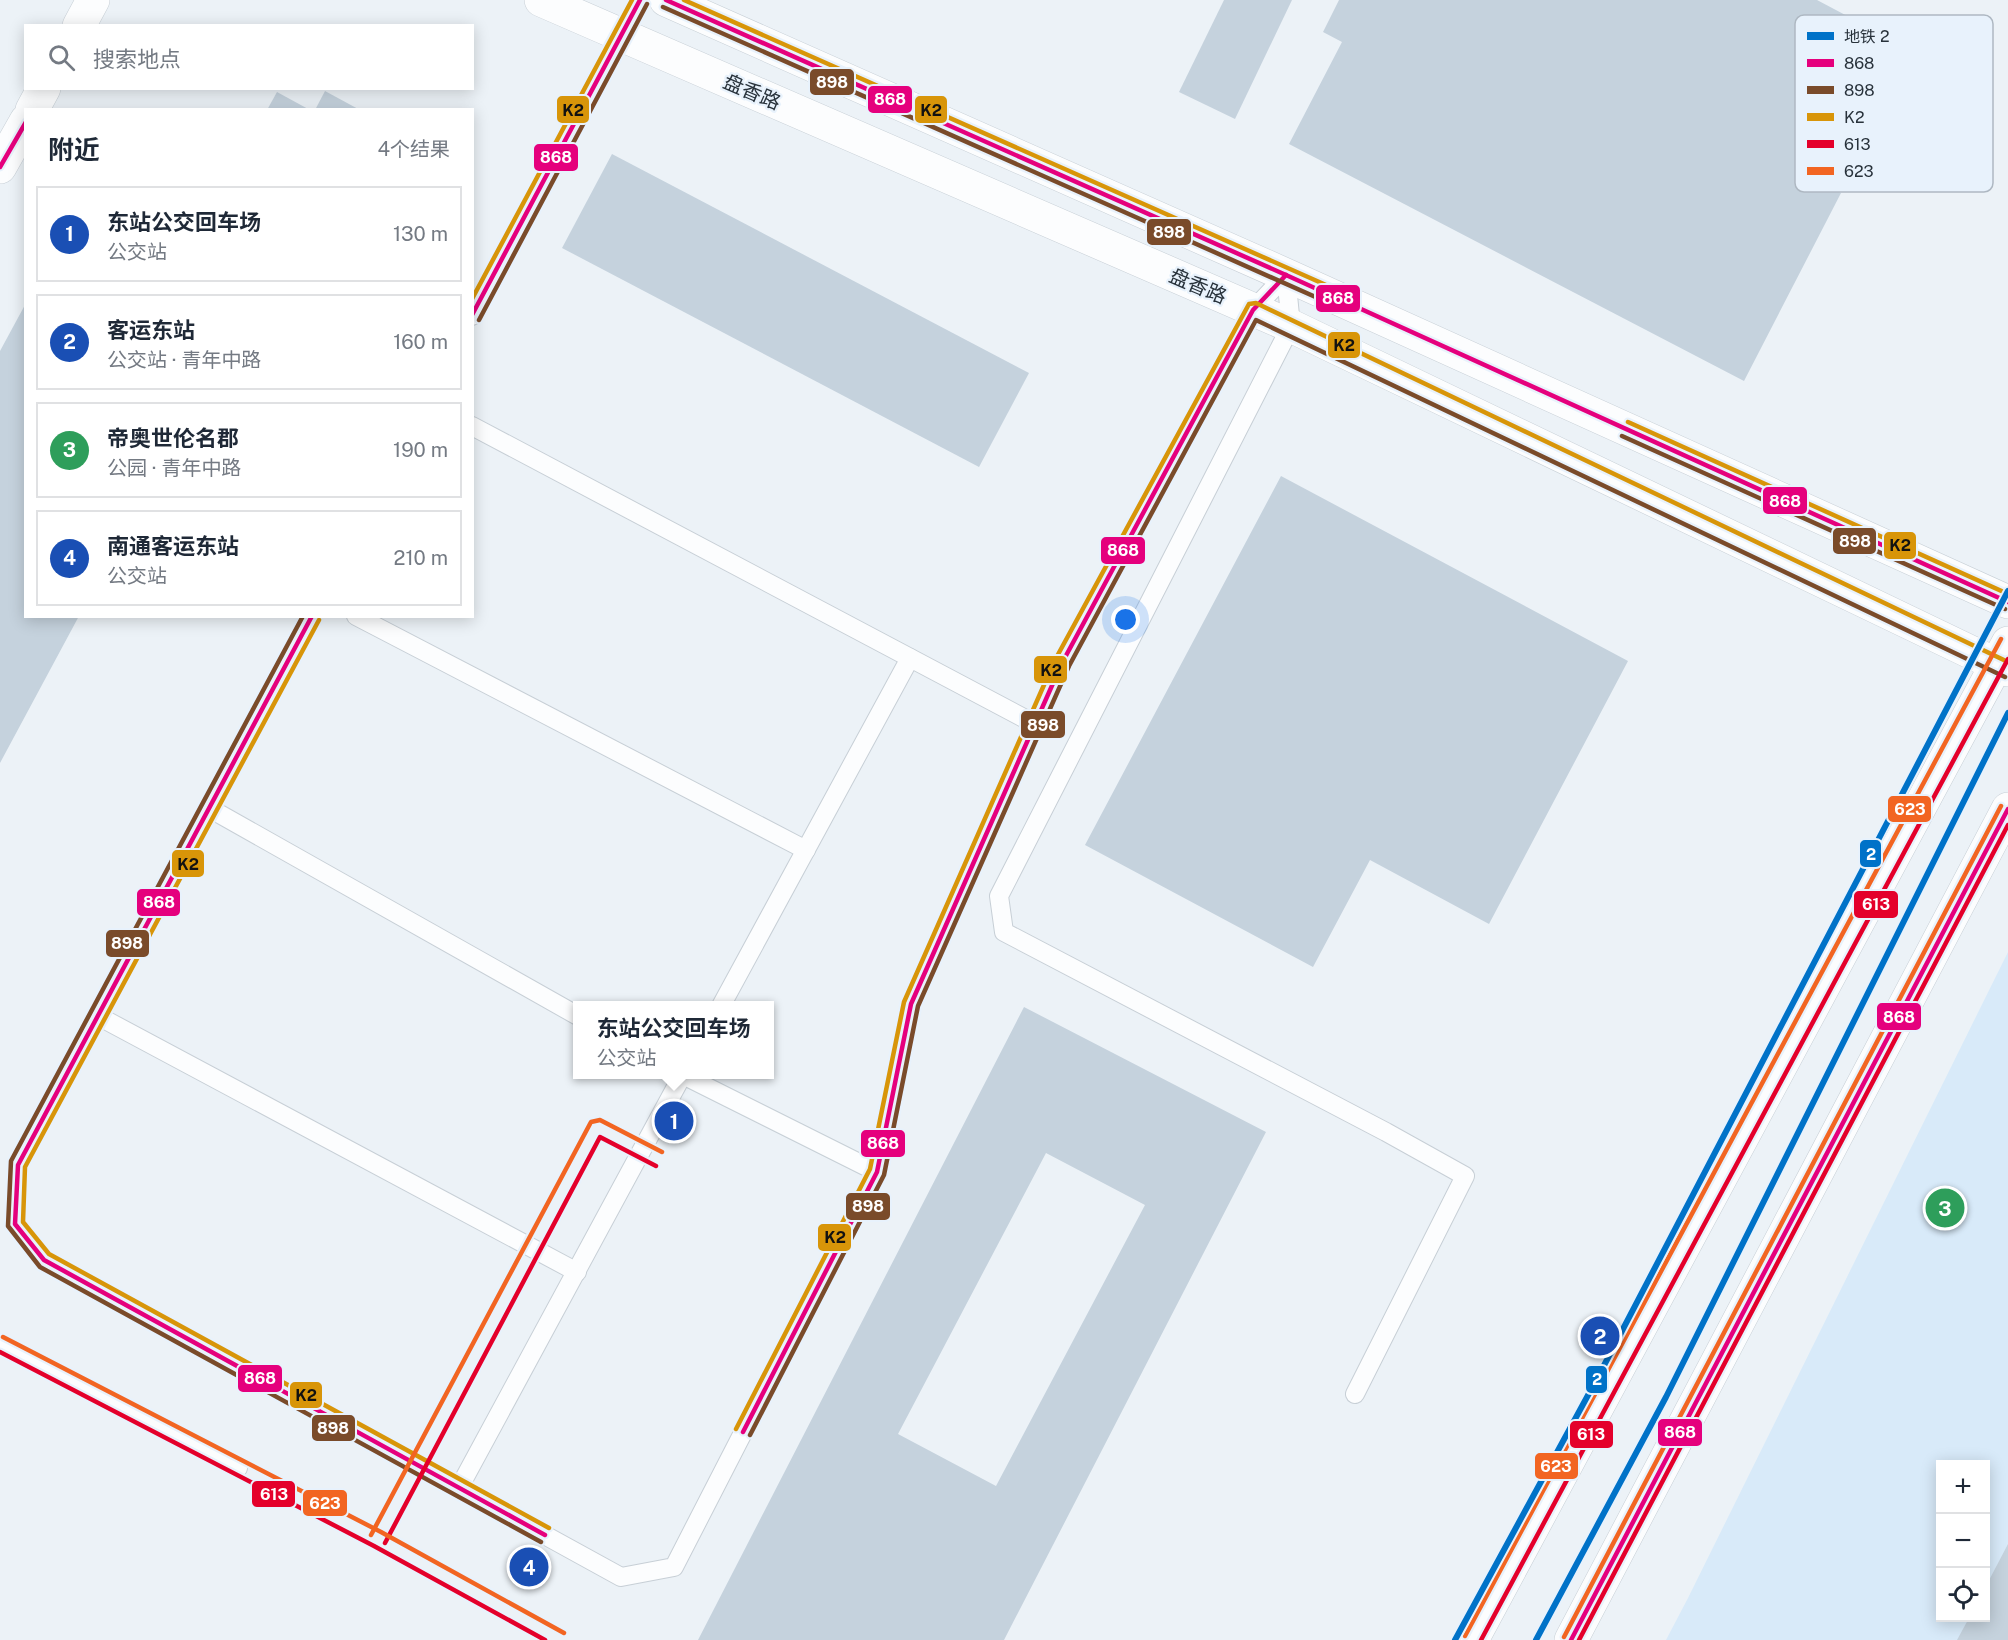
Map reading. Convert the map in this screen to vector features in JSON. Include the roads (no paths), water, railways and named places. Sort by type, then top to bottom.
[{"type":"street","points":[[80,24],[93,0]]},
{"type":"street","name":"盘香路","points":[[541,0],[1291,326],[2004,659]]},
{"type":"street","points":[[666,0],[1286,275],[2008,602]]},
{"type":"street","points":[[33,108],[43,90]]},
{"type":"street","points":[[0,167],[24,125]]},
{"type":"street","points":[[1472,1640],[2004,659]]},
{"type":"street","points":[[1571,1640],[2008,809]]},
{"type":"lane","points":[[474,312],[623,36],[640,0]]},
{"type":"lane","points":[[311,618],[18,1165],[15,1224],[44,1260],[621,1577],[674,1567],[877,1172],[911,1004],[1062,663],[1254,310],[1286,275]]},
{"type":"lane","points":[[1286,275],[1291,326],[999,896],[1004,932],[1386,1132],[1465,1176],[1355,1394]]},
{"type":"lane","points":[[474,427],[1035,724]]},
{"type":"lane","points":[[360,618],[806,850]]},
{"type":"lane","points":[[723,1001],[910,658]]},
{"type":"lane","points":[[209,808],[573,1013]]},
{"type":"lane","points":[[98,1016],[577,1272]]},
{"type":"lane","points":[[459,1488],[681,1079]]},
{"type":"lane","points":[[691,1079],[877,1172]]},
{"type":"lane","points":[[0,1344],[238,1468]]},
{"type":"metro line","name":"2","points":[[1455,1640],[1599,1375],[2008,591]]},
{"type":"metro line","name":"2","points":[[1536,1640],[1666,1397],[2008,713]]},
{"type":"place","name":"东站公交回车场","points":[[674,1121]]},
{"type":"place","name":"帝奥世伦名郡","points":[[1945,1208]]},
{"type":"place","name":"客运东站","points":[[1600,1336]]},
{"type":"place","name":"南通客运东站","points":[[529,1567]]}]
